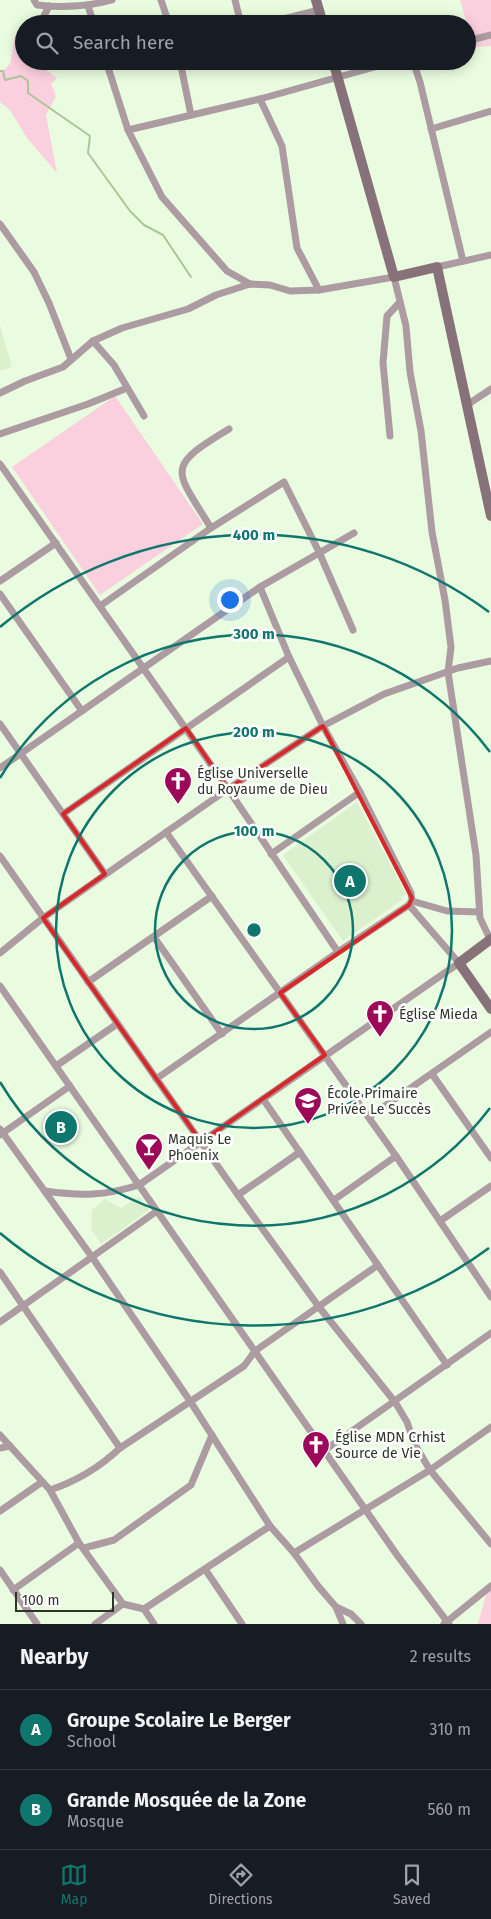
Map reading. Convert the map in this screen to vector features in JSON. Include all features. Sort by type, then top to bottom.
[{"type":"street","points":[[34,0],[37,5],[49,6],[88,6],[112,0]]},
{"type":"street","points":[[161,0],[166,15]]},
{"type":"street","points":[[234,0],[238,15]]},
{"type":"street","points":[[290,15],[318,5]]},
{"type":"street","points":[[44,15],[49,6]]},
{"type":"street","points":[[88,6],[91,15]]},
{"type":"street","points":[[476,39],[491,35]]},
{"type":"street","points":[[109,70],[128,130],[162,197],[228,271],[250,284]]},
{"type":"street","points":[[182,70],[191,115]]},
{"type":"street","points":[[45,1191],[66,1194],[113,1194],[139,1185],[491,939],[482,925],[479,912],[476,855],[448,672],[451,646],[445,600],[432,532],[421,431],[410,372],[406,326],[336,70]]},
{"type":"street","points":[[128,130],[260,99],[365,70]]},
{"type":"street","points":[[416,70],[463,261]]},
{"type":"street","points":[[260,99],[282,146],[297,248],[319,290]]},
{"type":"street","points":[[431,129],[491,112]]},
{"type":"street","points":[[0,224],[34,272],[53,312],[72,360]]},
{"type":"street","points":[[0,393],[25,381],[57,370],[72,360],[93,341],[122,328],[188,309],[216,295],[250,284],[270,285],[290,291],[319,290],[394,277],[491,255]]},
{"type":"street","points":[[437,267],[467,406],[487,480],[491,516]]},
{"type":"street","points":[[390,436],[383,363],[388,316],[400,302]]},
{"type":"street","points":[[93,341],[114,365],[144,416]]},
{"type":"street","points":[[0,434],[88,404],[127,388]]},
{"type":"street","points":[[467,406],[491,389]]},
{"type":"street","points":[[211,528],[181,479],[181,468],[184,461],[208,441],[229,428]]},
{"type":"street","points":[[0,464],[228,788],[338,952]]},
{"type":"street","points":[[100,606],[211,528],[284,482],[319,552],[353,630]]},
{"type":"street","points":[[0,768],[260,587],[354,532]]},
{"type":"street","points":[[0,581],[56,542]]},
{"type":"street","points":[[260,587],[289,657],[323,726],[360,792],[411,893],[410,903],[459,963],[491,1009]]},
{"type":"street","points":[[0,594],[82,711]]},
{"type":"street","points":[[63,814],[289,657]]},
{"type":"street","points":[[0,953],[43,918],[105,874],[228,788],[323,726],[384,694],[458,668],[491,661]]},
{"type":"street","points":[[0,724],[105,874]]},
{"type":"street","points":[[271,854],[360,792]]},
{"type":"street","points":[[166,832],[396,1156],[491,1297]]},
{"type":"street","points":[[0,857],[200,1142],[319,1307],[395,1402],[407,1422],[414,1443],[430,1470],[491,1544]]},
{"type":"street","points":[[88,982],[212,896]]},
{"type":"street","points":[[156,1079],[410,903],[447,912],[479,912]]},
{"type":"street","points":[[154,937],[222,1034]]},
{"type":"street","points":[[0,986],[446,1623],[491,1586]]},
{"type":"street","points":[[56,1066],[117,1024]]},
{"type":"street","points":[[369,1118],[491,1032]]},
{"type":"street","points":[[432,1074],[491,1158]]},
{"type":"street","points":[[70,1086],[1,1133],[92,1257],[190,1401],[270,1526],[294,1553],[336,1607],[343,1624]]},
{"type":"street","points":[[263,1099],[447,1365]]},
{"type":"street","points":[[238,1195],[300,1152]]},
{"type":"street","points":[[334,1200],[396,1156]]},
{"type":"street","points":[[440,1221],[491,1186]]},
{"type":"street","points":[[0,1322],[157,1211]]},
{"type":"street","points":[[50,1490],[84,1475],[106,1461],[120,1448],[244,1366],[255,1351],[378,1265]]},
{"type":"street","points":[[0,1272],[120,1448]]},
{"type":"street","points":[[325,1450],[491,1334]]},
{"type":"street","points":[[294,1553],[430,1470],[491,1427]]},
{"type":"street","points":[[0,1435],[50,1490],[81,1546],[123,1604],[144,1609],[154,1624]]},
{"type":"street","points":[[13,1590],[81,1546],[114,1540],[191,1485],[212,1435]]},
{"type":"street","points":[[0,1448],[10,1446]]},
{"type":"street","points":[[0,1511],[42,1482]]},
{"type":"street","points":[[144,1609],[270,1526]]},
{"type":"street","points":[[205,1569],[242,1624]]},
{"type":"street","points":[[0,1570],[37,1624]]},
{"type":"street","points":[[94,1624],[123,1604]]},
{"type":"street","points":[[336,1607],[351,1614],[361,1624]]},
{"type":"highlighted area","points":[[323,726],[412,898],[409,905],[280,993],[325,1055],[201,1142],[43,918],[105,874],[63,814],[186,728],[228,789]]},
{"type":"shaded area","points":[[460,0],[491,0],[491,46],[476,47],[476,15],[464,15]]},
{"type":"shaded area","points":[[15,35],[15,70],[47,70],[57,78],[51,84],[56,96],[46,115],[57,173],[27,138],[10,110],[0,102],[0,73],[10,64]]},
{"type":"shaded area","points":[[0,325],[12,367],[0,371]]},
{"type":"shaded area","points":[[115,396],[203,524],[100,595],[12,467]]},
{"type":"shaded area","points":[[357,802],[406,894],[401,898],[402,900],[343,941],[283,855]]},
{"type":"shaded area","points":[[139,1196],[149,1210],[101,1244],[91,1229],[92,1210],[105,1199],[121,1208]]},
{"type":"shaded area","points":[[491,1588],[491,1624],[478,1624],[487,1591]]},
{"type":"waterway","points":[[0,71],[3,71],[5,80],[21,76],[28,81],[28,93],[90,136],[88,153],[130,211],[144,225],[163,235],[191,277]]},
{"type":"place","name":"Église Universelle du Royaume de Dieu","points":[[178,805]]},
{"type":"place","name":"Groupe Scolaire Le Berger","points":[[350,881]]},
{"type":"place","name":"Église Mieda","points":[[380,1038]]},
{"type":"place","name":"École Primaire Privée Le Succès","points":[[308,1125]]},
{"type":"place","name":"Grande Mosquée de la Zone","points":[[61,1127]]},
{"type":"place","name":"Maquis Le Phoenix","points":[[149,1171]]},
{"type":"place","name":"Église MDN Crhist Source de Vie","points":[[316,1469]]}]
